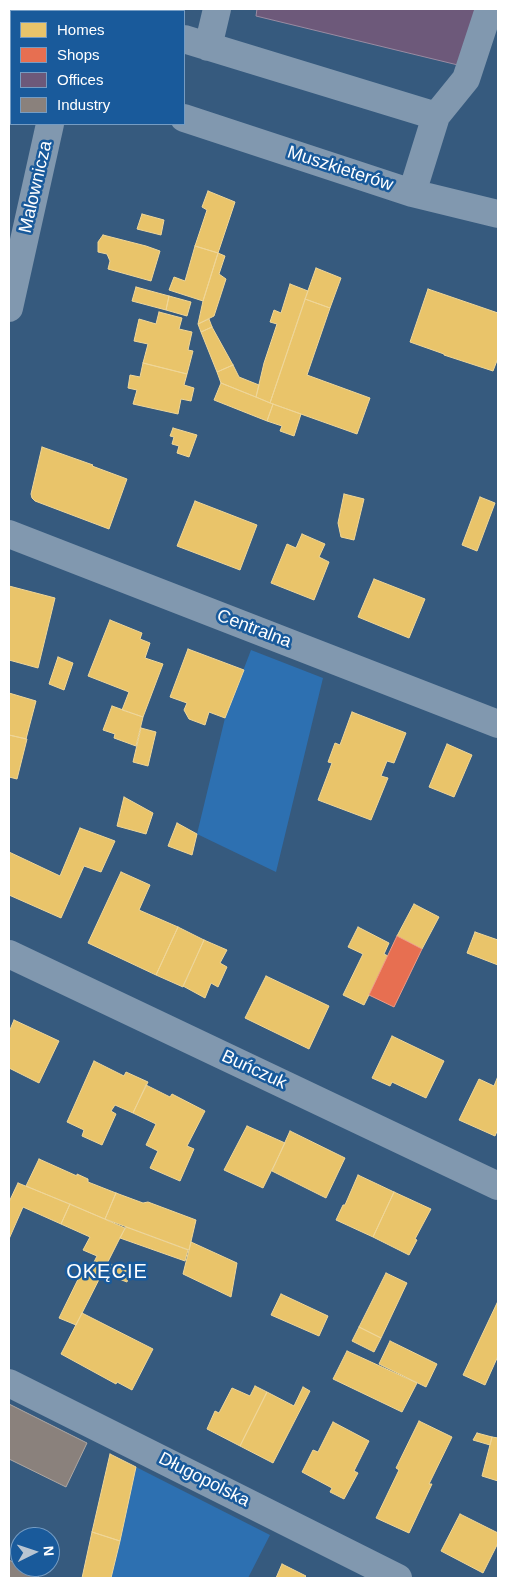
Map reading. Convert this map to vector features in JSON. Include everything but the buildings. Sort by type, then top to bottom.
[{"type":"street","points":[[217,9],[196,43],[436,116]]},
{"type":"street","points":[[412,193],[436,116],[466,79],[489,9]]},
{"type":"street","name":"Muszkieterów","points":[[185,118],[412,193],[498,214]]},
{"type":"street","name":"Malownicza","points":[[9,308],[50,125]]},
{"type":"street","name":"Centralna","points":[[9,534],[498,724]]},
{"type":"street","name":"Buńczuk","points":[[9,954],[498,1186]]},
{"type":"street","name":"Długopolska","points":[[9,1382],[398,1578]]},
{"type":"shaded area","points":[[251,650],[323,678],[276,872],[197,834],[225,718]]},
{"type":"shaded area","points":[[136,1467],[270,1535],[248,1578],[111,1578]]},
{"type":"district","name":"OKĘCIE","points":[[107,1272]]}]
